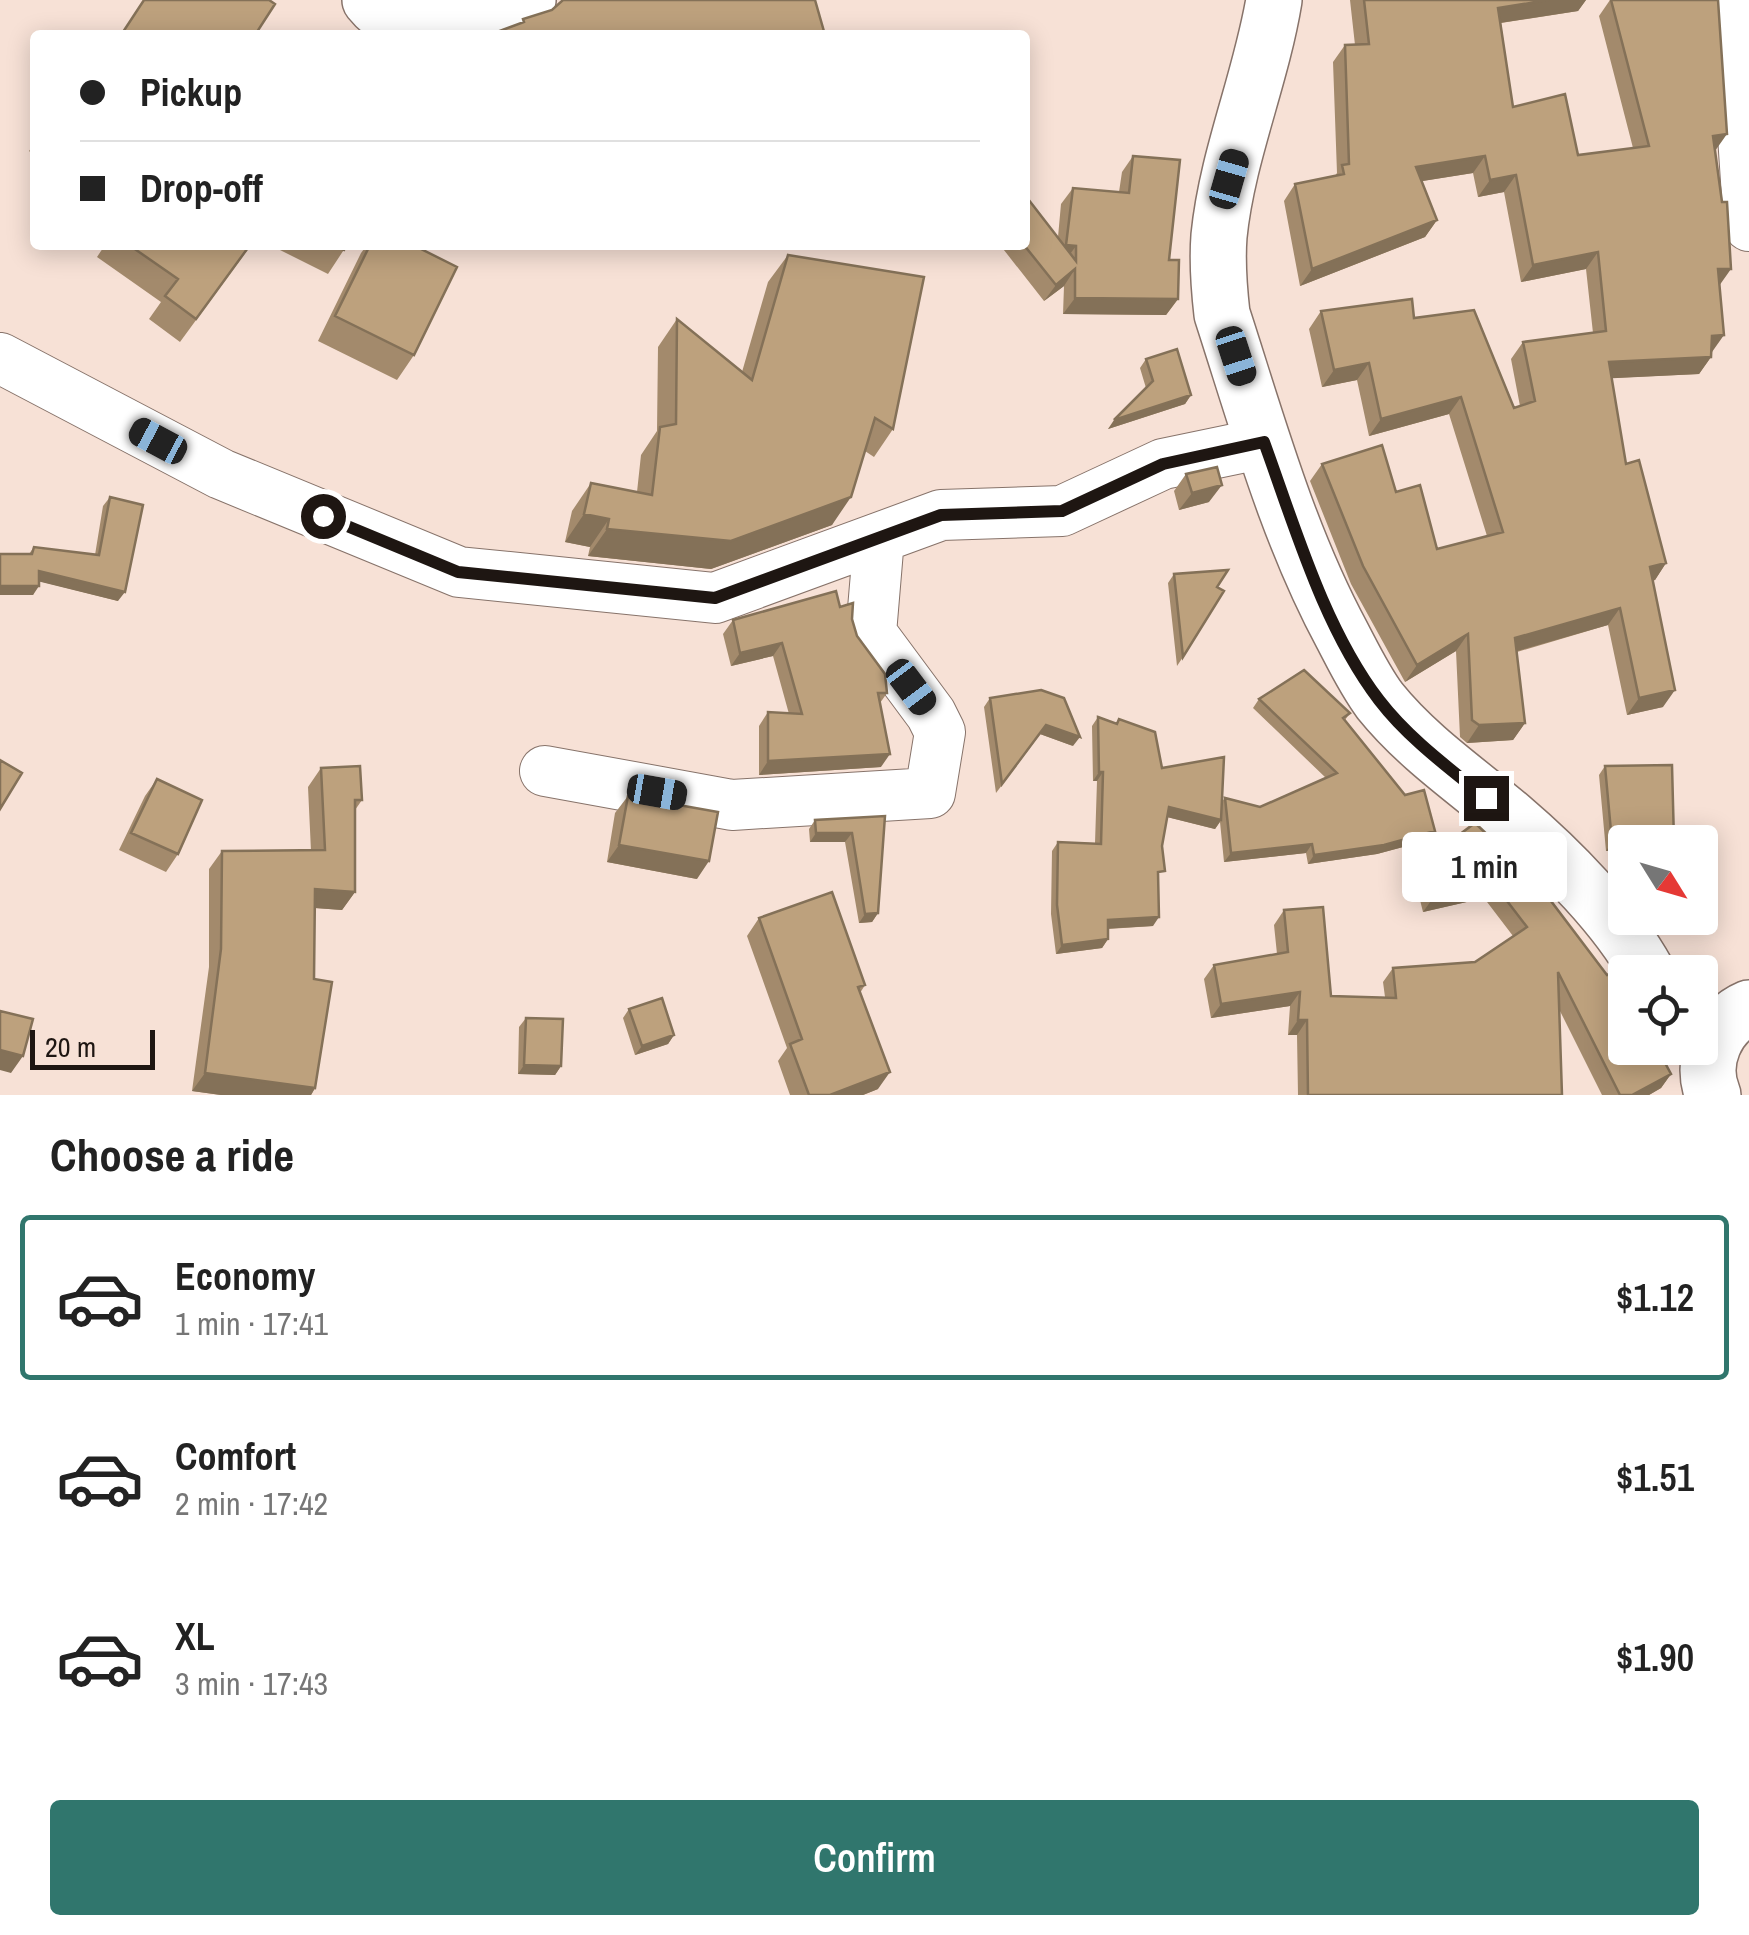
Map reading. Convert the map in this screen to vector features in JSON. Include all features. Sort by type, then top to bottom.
[{"type":"street","points":[[370,0],[384,15],[415,27],[442,25],[528,0]]},
{"type":"street","points":[[1274,0],[1229,179],[1219,237],[1222,314],[1264,442],[1323,600],[1380,701],[1423,745],[1515,822],[1644,955]]},
{"type":"street","points":[[1734,0],[1749,226]]},
{"type":"street","points":[[0,358],[221,474],[458,572],[715,598],[941,515],[1062,511],[1163,464],[1264,442]]},
{"type":"street","points":[[544,771],[732,805],[930,793],[940,732],[931,714],[871,634],[879,538]]},
{"type":"street","points":[[1703,1075],[1730,1002]]},
{"type":"building","points":[[144,0],[269,0],[275,4],[258,30],[124,30]]},
{"type":"building","points":[[563,0],[815,0],[824,30],[502,30],[552,10]]},
{"type":"building","points":[[1364,0],[1549,0],[1498,8],[1513,107],[1565,94],[1578,155],[1649,146],[1611,0],[1718,0],[1727,134],[1713,136],[1722,202],[1727,202],[1731,269],[1718,269],[1724,335],[1712,336],[1711,357],[1609,362],[1626,464],[1639,460],[1666,563],[1650,567],[1675,690],[1639,698],[1620,608],[1515,638],[1525,723],[1479,725],[1472,720],[1468,634],[1417,665],[1363,566],[1322,464],[1382,445],[1396,492],[1420,485],[1437,549],[1503,532],[1461,397],[1381,419],[1369,363],[1334,370],[1321,311],[1412,299],[1414,318],[1474,310],[1514,408],[1535,401],[1523,342],[1606,331],[1598,252],[1533,265],[1516,175],[1490,180],[1485,156],[1416,167],[1437,220],[1312,269],[1295,184],[1344,174],[1342,165],[1349,164],[1345,45],[1369,44]]},
{"type":"building","points":[[1133,156],[1180,160],[1169,260],[1179,260],[1178,299],[1075,298],[1075,269],[1056,285],[1028,250],[1030,201],[1076,261],[1076,246],[1066,245],[1073,188],[1129,193]]},
{"type":"building","points":[[136,250],[246,250],[196,319],[165,296],[178,279]]},
{"type":"building","points":[[368,250],[423,250],[457,267],[414,355],[335,316]]},
{"type":"building","points":[[788,255],[924,277],[893,429],[875,418],[851,497],[731,541],[607,529],[609,519],[584,514],[591,483],[652,495],[660,427],[676,424],[677,319],[752,380]]},
{"type":"building","points":[[1177,349],[1191,395],[1114,420],[1153,381],[1146,359]]},
{"type":"building","points":[[1217,467],[1222,485],[1192,493],[1186,474]]},
{"type":"building","points":[[110,497],[143,505],[125,592],[39,571],[39,586],[0,586],[0,554],[32,554],[34,547],[99,555]]},
{"type":"building","points":[[1228,570],[1217,587],[1224,591],[1183,657],[1174,574]]},
{"type":"building","points":[[836,591],[840,607],[853,603],[857,636],[885,674],[887,693],[878,693],[890,754],[768,761],[768,712],[802,714],[782,643],[740,653],[733,620]]},
{"type":"building","points":[[1304,670],[1350,713],[1343,718],[1405,795],[1424,790],[1435,831],[1384,845],[1314,855],[1312,844],[1231,853],[1225,798],[1260,807],[1337,773],[1259,699]]},
{"type":"building","points":[[1041,690],[1064,698],[1080,737],[1046,725],[1002,784],[990,698]]},
{"type":"building","points":[[1098,717],[1117,724],[1119,719],[1155,732],[1162,768],[1224,757],[1221,820],[1169,807],[1162,846],[1165,871],[1158,872],[1159,917],[1108,920],[1108,939],[1062,945],[1057,905],[1058,842],[1101,844],[1103,772],[1099,772]]},
{"type":"building","points":[[0,760],[22,773],[0,809]]},
{"type":"building","points":[[1672,765],[1674,825],[1610,825],[1605,766]]},
{"type":"building","points":[[360,766],[362,800],[355,800],[355,892],[315,889],[314,979],[332,982],[315,1088],[205,1073],[221,949],[222,851],[325,850],[321,768]]},
{"type":"building","points":[[157,779],[202,800],[178,854],[131,833]]},
{"type":"building","points":[[628,796],[718,812],[709,861],[619,845]]},
{"type":"building","points":[[885,816],[878,913],[865,914],[852,833],[816,833],[815,820]]},
{"type":"building","points":[[1475,823],[1494,841],[1501,835],[1608,975],[1608,1065],[1666,1065],[1671,1074],[1632,1095],[1620,1095],[1558,972],[1562,1095],[1308,1095],[1307,1020],[1298,1020],[1300,992],[1221,1004],[1214,965],[1288,952],[1284,910],[1323,907],[1331,996],[1396,998],[1393,968],[1475,962],[1527,927],[1494,884],[1433,898],[1424,861]]},
{"type":"building","points":[[832,892],[865,985],[858,987],[890,1072],[830,1095],[809,1095],[790,1044],[802,1039],[759,918]]},
{"type":"building","points":[[662,998],[674,1035],[642,1046],[629,1009]]},
{"type":"building","points":[[0,1011],[33,1019],[23,1056],[0,1050]]},
{"type":"building","points":[[526,1018],[563,1019],[561,1066],[524,1065]]},
{"type":"route","points":[[323,516],[458,572],[715,598],[941,515],[1062,511],[1163,464],[1264,442],[1323,600],[1366,680],[1399,722],[1486,798]]}]
